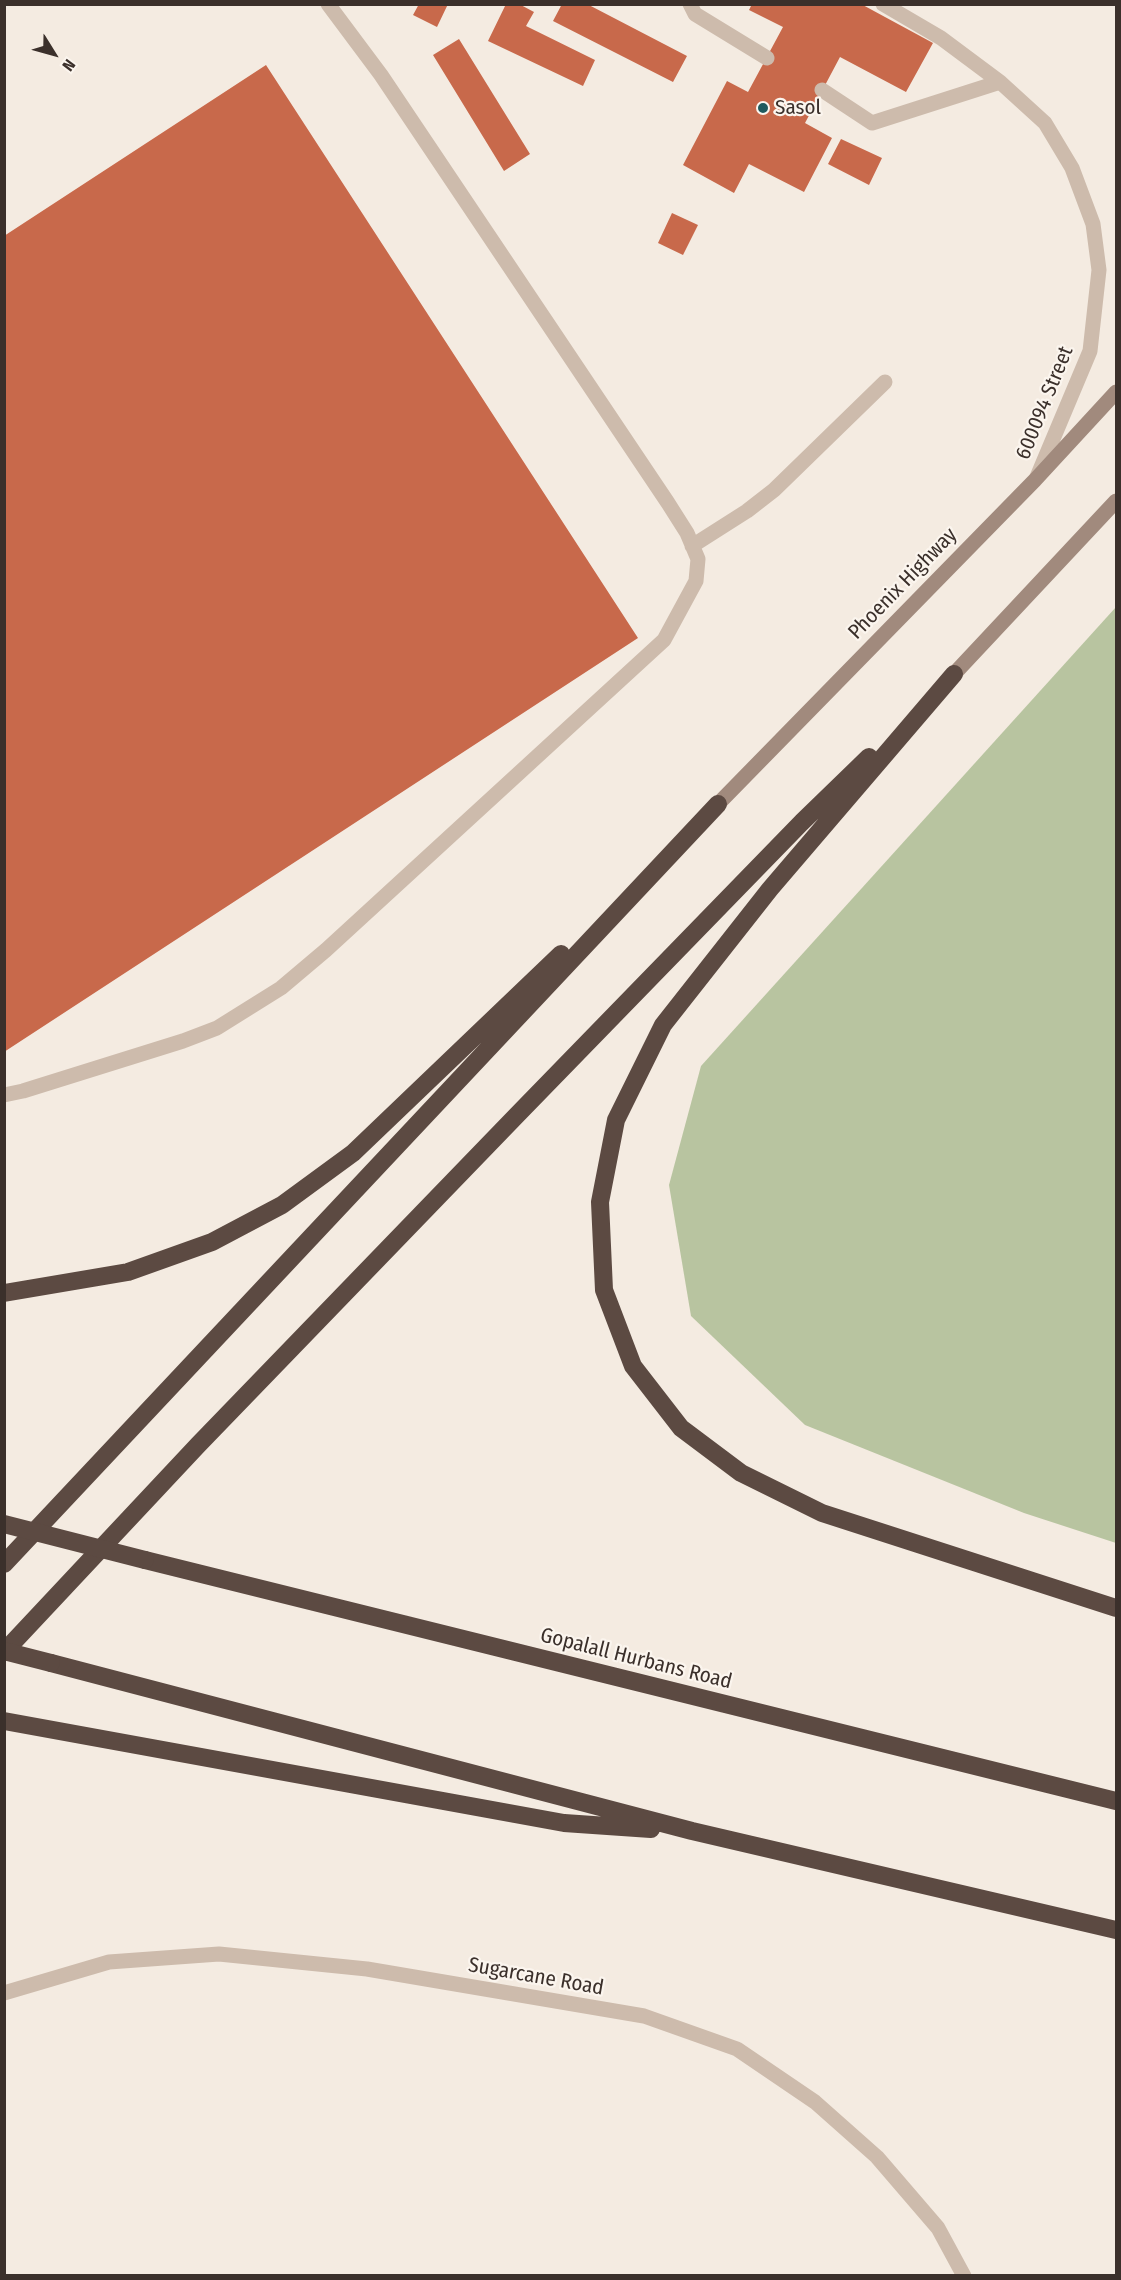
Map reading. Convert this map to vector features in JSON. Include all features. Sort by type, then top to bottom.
[{"type":"highway","points":[[954,674],[770,889],[663,1025],[616,1120],[600,1202],[604,1290],[633,1366],[681,1428],[741,1473],[822,1513],[1116,1608]]},
{"type":"highway","points":[[954,674],[802,822],[499,1133],[198,1445],[4,1651],[692,1831],[1116,1930]]},
{"type":"highway","points":[[4,1293],[128,1272],[212,1242],[282,1205],[353,1153],[718,804]]},
{"type":"highway","points":[[4,1564],[718,804]]},
{"type":"highway","name":"Gopalall Hurbans Road","points":[[4,1524],[1116,1801]]},
{"type":"highway","points":[[4,1721],[564,1823],[692,1831]]},
{"type":"main road","name":"Phoenix Highway","points":[[718,804],[1035,480],[1116,392]]},
{"type":"main road","points":[[954,674],[1116,501]]},
{"type":"street","points":[[4,1095],[23,1092],[217,1028],[281,988],[326,950],[664,640],[696,581],[698,559],[687,533],[668,502],[381,75],[328,4]]},
{"type":"street","points":[[690,4],[695,14],[767,58]]},
{"type":"street","name":"600094 Street","points":[[884,4],[941,38],[1000,82],[1045,123],[1072,168],[1093,224],[1099,270],[1090,351],[1035,480]]},
{"type":"street","points":[[822,90],[872,123],[1000,82]]},
{"type":"street","points":[[692,546],[747,511],[774,489],[885,382]]},
{"type":"street","name":"Sugarcane Road","points":[[4,1993],[110,1962],[219,1954],[367,1969],[644,2016],[737,2049],[815,2102],[877,2157],[938,2229],[964,2276]]},
{"type":"green space","points":[[1116,607],[1116,1543],[1024,1513],[805,1425],[691,1316],[669,1185],[701,1066]]},
{"type":"building","points":[[419,4],[448,4],[437,27],[413,15]]},
{"type":"building","points":[[506,4],[519,4],[534,12],[526,26],[595,60],[583,86],[488,41]]},
{"type":"building","points":[[562,4],[587,4],[687,56],[673,82],[553,21]]},
{"type":"building","name":"Sasol","points":[[752,4],[861,4],[933,43],[906,92],[840,57],[805,123],[832,138],[804,192],[749,164],[734,193],[683,165],[727,81],[748,92],[783,27],[749,10]]},
{"type":"building","points":[[459,39],[530,154],[504,171],[433,55]]},
{"type":"building","points":[[266,65],[638,638],[4,1052],[4,236]]},
{"type":"building","points":[[841,139],[882,158],[869,185],[828,164]]},
{"type":"building","points":[[672,213],[698,225],[683,255],[658,243]]},
{"type":"place","name":"Sasol","points":[[763,108]]}]
